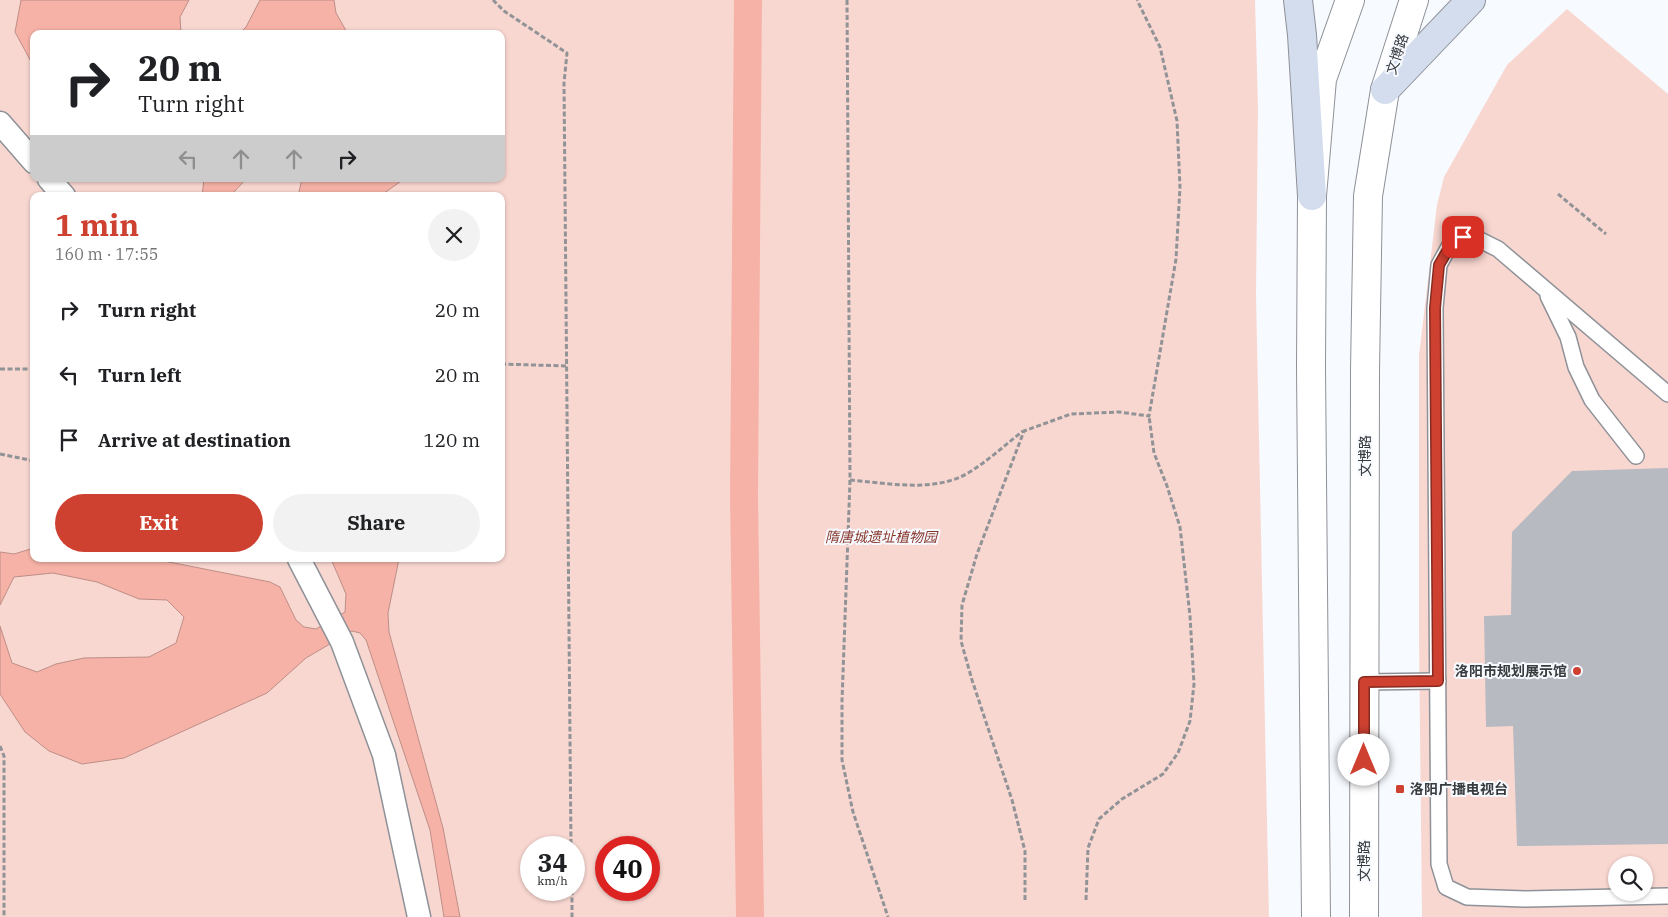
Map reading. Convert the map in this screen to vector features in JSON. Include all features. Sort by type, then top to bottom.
[{"type":"main road","points":[[1298,0],[1312,196]]},
{"type":"main road","points":[[1385,90],[1471,0]]},
{"type":"street","points":[[1316,917],[1311,368],[1312,196],[1322,79],[1350,0]]},
{"type":"street","name":"文博路","points":[[1364,917],[1365,370],[1368,196],[1385,90],[1414,0]]},
{"type":"street","points":[[0,122],[30,157]]},
{"type":"street","points":[[52,182],[60,192]]},
{"type":"street","points":[[301,562],[342,642],[384,754],[419,917]]},
{"type":"lane","points":[[1668,394],[1498,250],[1478,239],[1463,237],[1450,246],[1439,265],[1435,308],[1439,864],[1446,887],[1467,897],[1525,899],[1668,896]]},
{"type":"lane","points":[[1546,290],[1568,337],[1576,367],[1592,400],[1636,456]]},
{"type":"lane","points":[[1364,682],[1438,681]]},
{"type":"path","points":[[493,0],[504,11],[566,53],[564,83],[571,836]]},
{"type":"path","points":[[847,0],[850,480],[842,701],[842,760],[853,812],[888,917]]},
{"type":"path","points":[[1086,900],[1088,848],[1099,819],[1122,800],[1163,774],[1178,753],[1190,721],[1194,684],[1190,616],[1180,527],[1154,453],[1149,416],[1176,259],[1180,187],[1177,120],[1160,47],[1136,0]]},
{"type":"path","points":[[1558,194],[1606,234]]},
{"type":"path","points":[[505,364],[567,366]]},
{"type":"path","points":[[0,369],[30,369]]},
{"type":"path","points":[[850,480],[914,486],[946,481],[966,474],[1024,431],[1071,414],[1119,412],[1149,416]]},
{"type":"path","points":[[1024,431],[977,554],[962,605],[961,641],[1012,800],[1023,842],[1025,851],[1025,900]]},
{"type":"path","points":[[0,454],[30,459]]},
{"type":"path","points":[[0,746],[4,756],[4,917]]},
{"type":"path","points":[[572,901],[572,917]]},
{"type":"green space","name":"隋唐城遗址植物园","points":[[0,0],[1255,0],[1258,107],[1256,295],[1269,917],[0,917]]},
{"type":"green space","points":[[1567,9],[1668,94],[1668,917],[1422,917],[1419,637],[1419,355],[1437,205],[1444,177],[1507,65]]},
{"type":"shaded area","points":[[21,0],[189,0],[180,17],[181,30],[30,30],[30,60],[15,32]]},
{"type":"shaded area","points":[[260,0],[334,0],[336,13],[346,30],[243,30]]},
{"type":"shaded area","points":[[204,182],[243,182],[234,192],[202,192]]},
{"type":"shaded area","points":[[301,182],[400,182],[386,192],[299,192]]},
{"type":"shaded area","points":[[30,549],[30,562],[169,562],[270,582],[280,587],[296,620],[304,627],[316,629],[345,612],[346,594],[332,562],[398,562],[388,613],[389,632],[443,828],[460,917],[444,917],[430,830],[366,640],[360,633],[352,631],[306,658],[267,693],[124,758],[82,764],[49,751],[25,732],[0,694],[0,626],[12,663],[37,672],[56,664],[84,658],[149,657],[176,643],[184,617],[167,600],[139,599],[97,582],[53,573],[14,577],[0,605],[0,552],[14,554]]},
{"type":"building","name":"洛阳市规划展示馆","points":[[1668,468],[1668,844],[1517,846],[1513,726],[1486,727],[1484,616],[1511,615],[1512,532],[1572,471]]},
{"type":"waterway","points":[[748,0],[744,495],[750,917]]},
{"type":"place","name":"洛阳市规划展示馆","points":[[1577,671]]},
{"type":"place","name":"洛阳广播电视台","points":[[1400,789]]},
{"type":"route","points":[[1364,760],[1364,682],[1438,681],[1435,308],[1439,265],[1450,246],[1463,237]]}]
